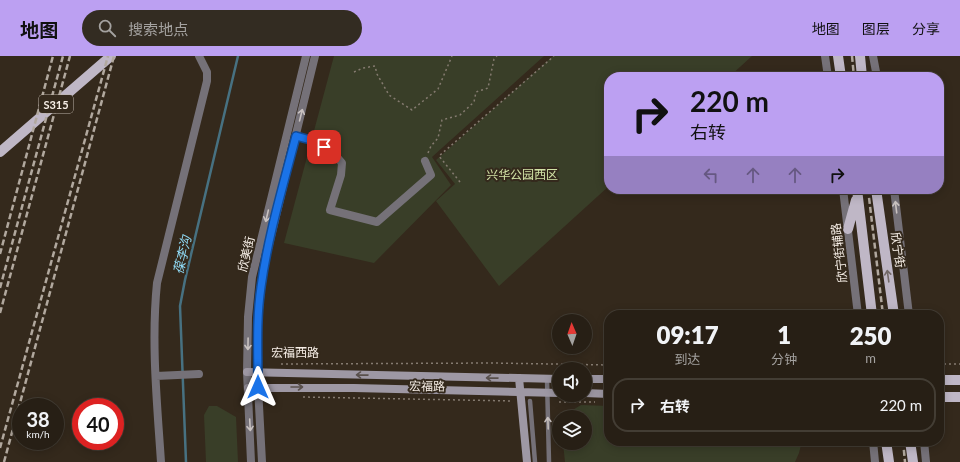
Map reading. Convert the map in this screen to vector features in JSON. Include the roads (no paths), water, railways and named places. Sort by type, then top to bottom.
[{"type":"main road","name":"S315","points":[[0,152],[112,56]]},
{"type":"main road","points":[[838,56],[840,72]]},
{"type":"main road","points":[[860,56],[862,72]]},
{"type":"main road","points":[[848,229],[857,194]]},
{"type":"main road","points":[[858,194],[871,310]]},
{"type":"main road","name":"欣宁街","points":[[877,194],[893,310]]},
{"type":"main road","name":"宏福西路","points":[[247,372],[552,379]]},
{"type":"main road","points":[[519,378],[527,462]]},
{"type":"main road","points":[[592,379],[604,379]]},
{"type":"main road","points":[[944,380],[960,380]]},
{"type":"main road","points":[[248,388],[361,388],[520,392],[547,397],[552,395]]},
{"type":"main road","points":[[592,393],[604,394]]},
{"type":"main road","points":[[944,397],[960,397]]},
{"type":"main road","points":[[887,446],[889,462]]},
{"type":"main road","points":[[911,446],[913,462]]},
{"type":"street","points":[[161,462],[154,312],[157,283],[207,81],[207,72],[199,56]]},
{"type":"street","name":"欣美街","points":[[251,462],[247,372],[248,317],[252,277],[306,56]]},
{"type":"street","name":"欣美街","points":[[262,462],[258,387],[258,319],[261,288],[266,257],[315,56]]},
{"type":"street","points":[[825,56],[827,72]]},
{"type":"street","points":[[873,56],[876,72]]},
{"type":"street","points":[[296,136],[314,141],[334,153],[342,163],[341,175],[330,210],[377,222],[431,175],[425,161]]},
{"type":"street","name":"欣宁街辅路","points":[[844,194],[857,310]]},
{"type":"street","points":[[895,194],[908,310]]},
{"type":"street","points":[[158,376],[198,374]]},
{"type":"street","points":[[873,446],[875,462]]},
{"type":"street","points":[[924,446],[926,462]]},
{"type":"lane","points":[[547,379],[549,462]]},
{"type":"lane","points":[[530,401],[535,462]]},
{"type":"waterway","name":"葆李沟","points":[[186,462],[180,306],[238,56]]},
{"type":"railway","points":[[0,254],[53,56]]},
{"type":"railway","points":[[0,288],[63,56]]},
{"type":"railway","points":[[0,313],[70,56]]},
{"type":"railway","points":[[0,448],[108,56]]},
{"type":"railway","points":[[4,462],[114,56]]},
{"type":"railway","points":[[852,56],[854,72]]},
{"type":"railway","points":[[869,194],[882,310]]},
{"type":"railway","points":[[903,446],[905,462]]},
{"type":"park label","name":"兴华公园西区","points":[[522,174]]}]
